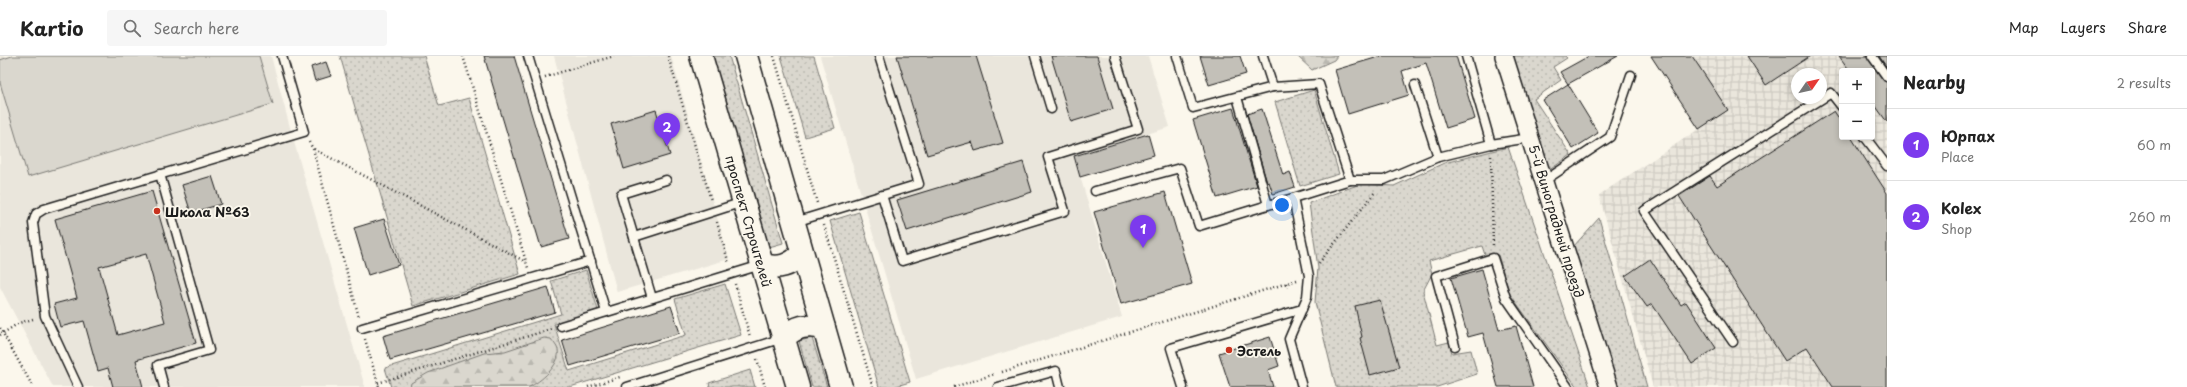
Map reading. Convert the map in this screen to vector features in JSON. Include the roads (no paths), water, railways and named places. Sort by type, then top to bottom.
[{"type":"main road","name":"проспект Строителей","points":[[701,56],[798,387]]},
{"type":"main road","points":[[746,56],[841,387]]},
{"type":"main road","points":[[762,265],[774,268],[785,267],[802,254]]},
{"type":"main road","points":[[783,338],[801,326],[824,328]]},
{"type":"street","name":"5-й Виноградный проезд","points":[[1504,56],[1609,387]]},
{"type":"lane","points":[[78,387],[46,316],[33,223],[36,214],[44,209],[304,132],[282,56]]},
{"type":"lane","points":[[528,56],[606,312]]},
{"type":"lane","points":[[793,222],[919,184],[879,56]]},
{"type":"lane","points":[[1035,56],[1052,109]]},
{"type":"lane","points":[[882,195],[902,261],[1065,211],[1048,157],[1138,129],[1116,56]]},
{"type":"lane","points":[[1176,56],[1193,108],[1273,87],[1319,84],[1350,180]]},
{"type":"lane","points":[[1264,56],[1273,87]]},
{"type":"lane","points":[[1466,56],[1491,144]]},
{"type":"lane","points":[[1872,56],[1887,77]]},
{"type":"lane","points":[[1544,181],[1610,137],[1631,75]]},
{"type":"lane","points":[[1415,85],[1438,157]]},
{"type":"lane","points":[[1733,342],[1644,211],[1831,93],[1840,104]]},
{"type":"lane","points":[[1237,97],[1268,205]]},
{"type":"lane","points":[[1096,191],[1180,168],[1198,226],[1350,180],[1384,180],[1438,157],[1491,144],[1530,138]]},
{"type":"lane","points":[[1867,140],[1887,166]]},
{"type":"lane","points":[[160,174],[209,350],[158,365],[164,387]]},
{"type":"lane","points":[[652,298],[621,194],[666,180]]},
{"type":"lane","points":[[1293,198],[1309,276],[1307,297],[1289,339],[1302,387]]},
{"type":"lane","points":[[634,237],[744,202]]},
{"type":"lane","points":[[1455,346],[1436,276],[1493,258],[1506,298],[1568,387]]},
{"type":"lane","points":[[362,328],[591,261]]},
{"type":"lane","points":[[561,326],[762,265]]},
{"type":"lane","points":[[1182,387],[1171,348],[1302,309]]},
{"type":"lane","points":[[627,387],[783,338]]},
{"type":"lane","points":[[998,387],[1056,371],[1060,387]]},
{"type":"place","name":"Kolex","points":[[667,146]]},
{"type":"place","name":"Школа №63","points":[[157,211]]},
{"type":"place","name":"Юрпах","points":[[1143,248]]},
{"type":"place","name":"Эстель","points":[[1229,350]]}]
